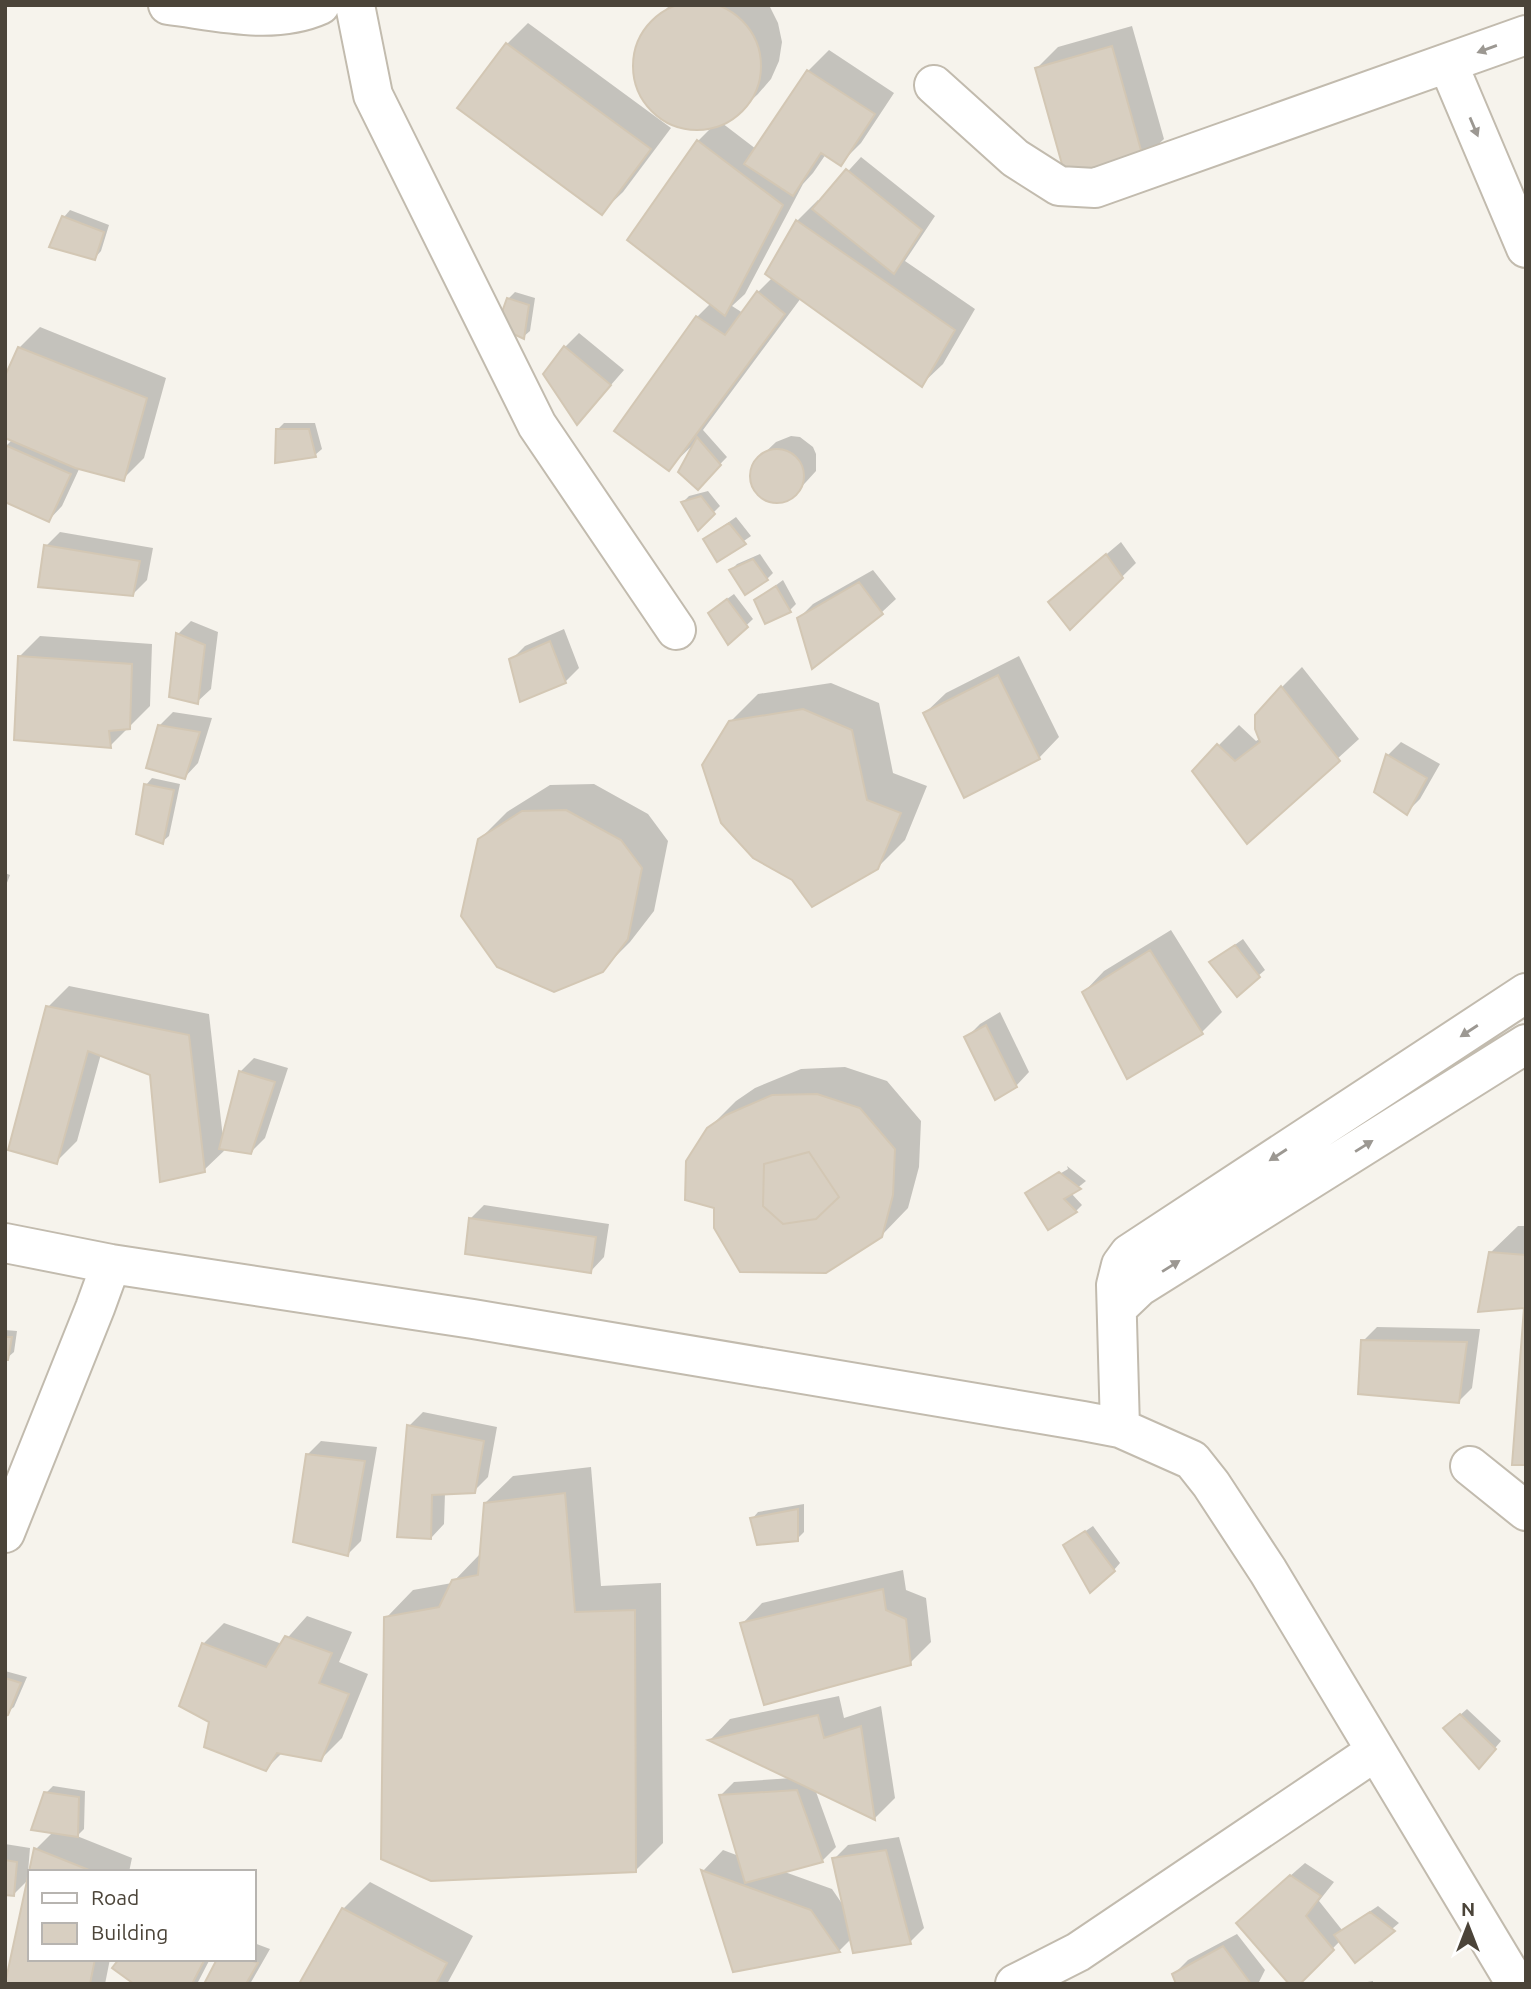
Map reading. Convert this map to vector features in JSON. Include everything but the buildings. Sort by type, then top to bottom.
[{"type":"street","points":[[168,5],[257,16],[310,10],[320,5]]},
{"type":"street","points":[[355,5],[373,95],[537,425],[676,630]]},
{"type":"street","points":[[934,85],[1015,158],[1059,186],[1095,188],[1526,35]]},
{"type":"street","points":[[1448,64],[1526,248]]},
{"type":"street","points":[[1119,1428],[1125,1286],[1129,1254],[1526,993]]},
{"type":"street","points":[[1125,1286],[1526,1044]]},
{"type":"street","points":[[5,1243],[111,1264],[473,1319],[1119,1428],[1192,1460],[1211,1484],[1268,1571],[1516,1984]]},
{"type":"street","points":[[5,1533],[111,1264]]},
{"type":"street","points":[[1470,1466],[1526,1511]]},
{"type":"street","points":[[1015,1984],[1078,1952],[1376,1751]]}]
